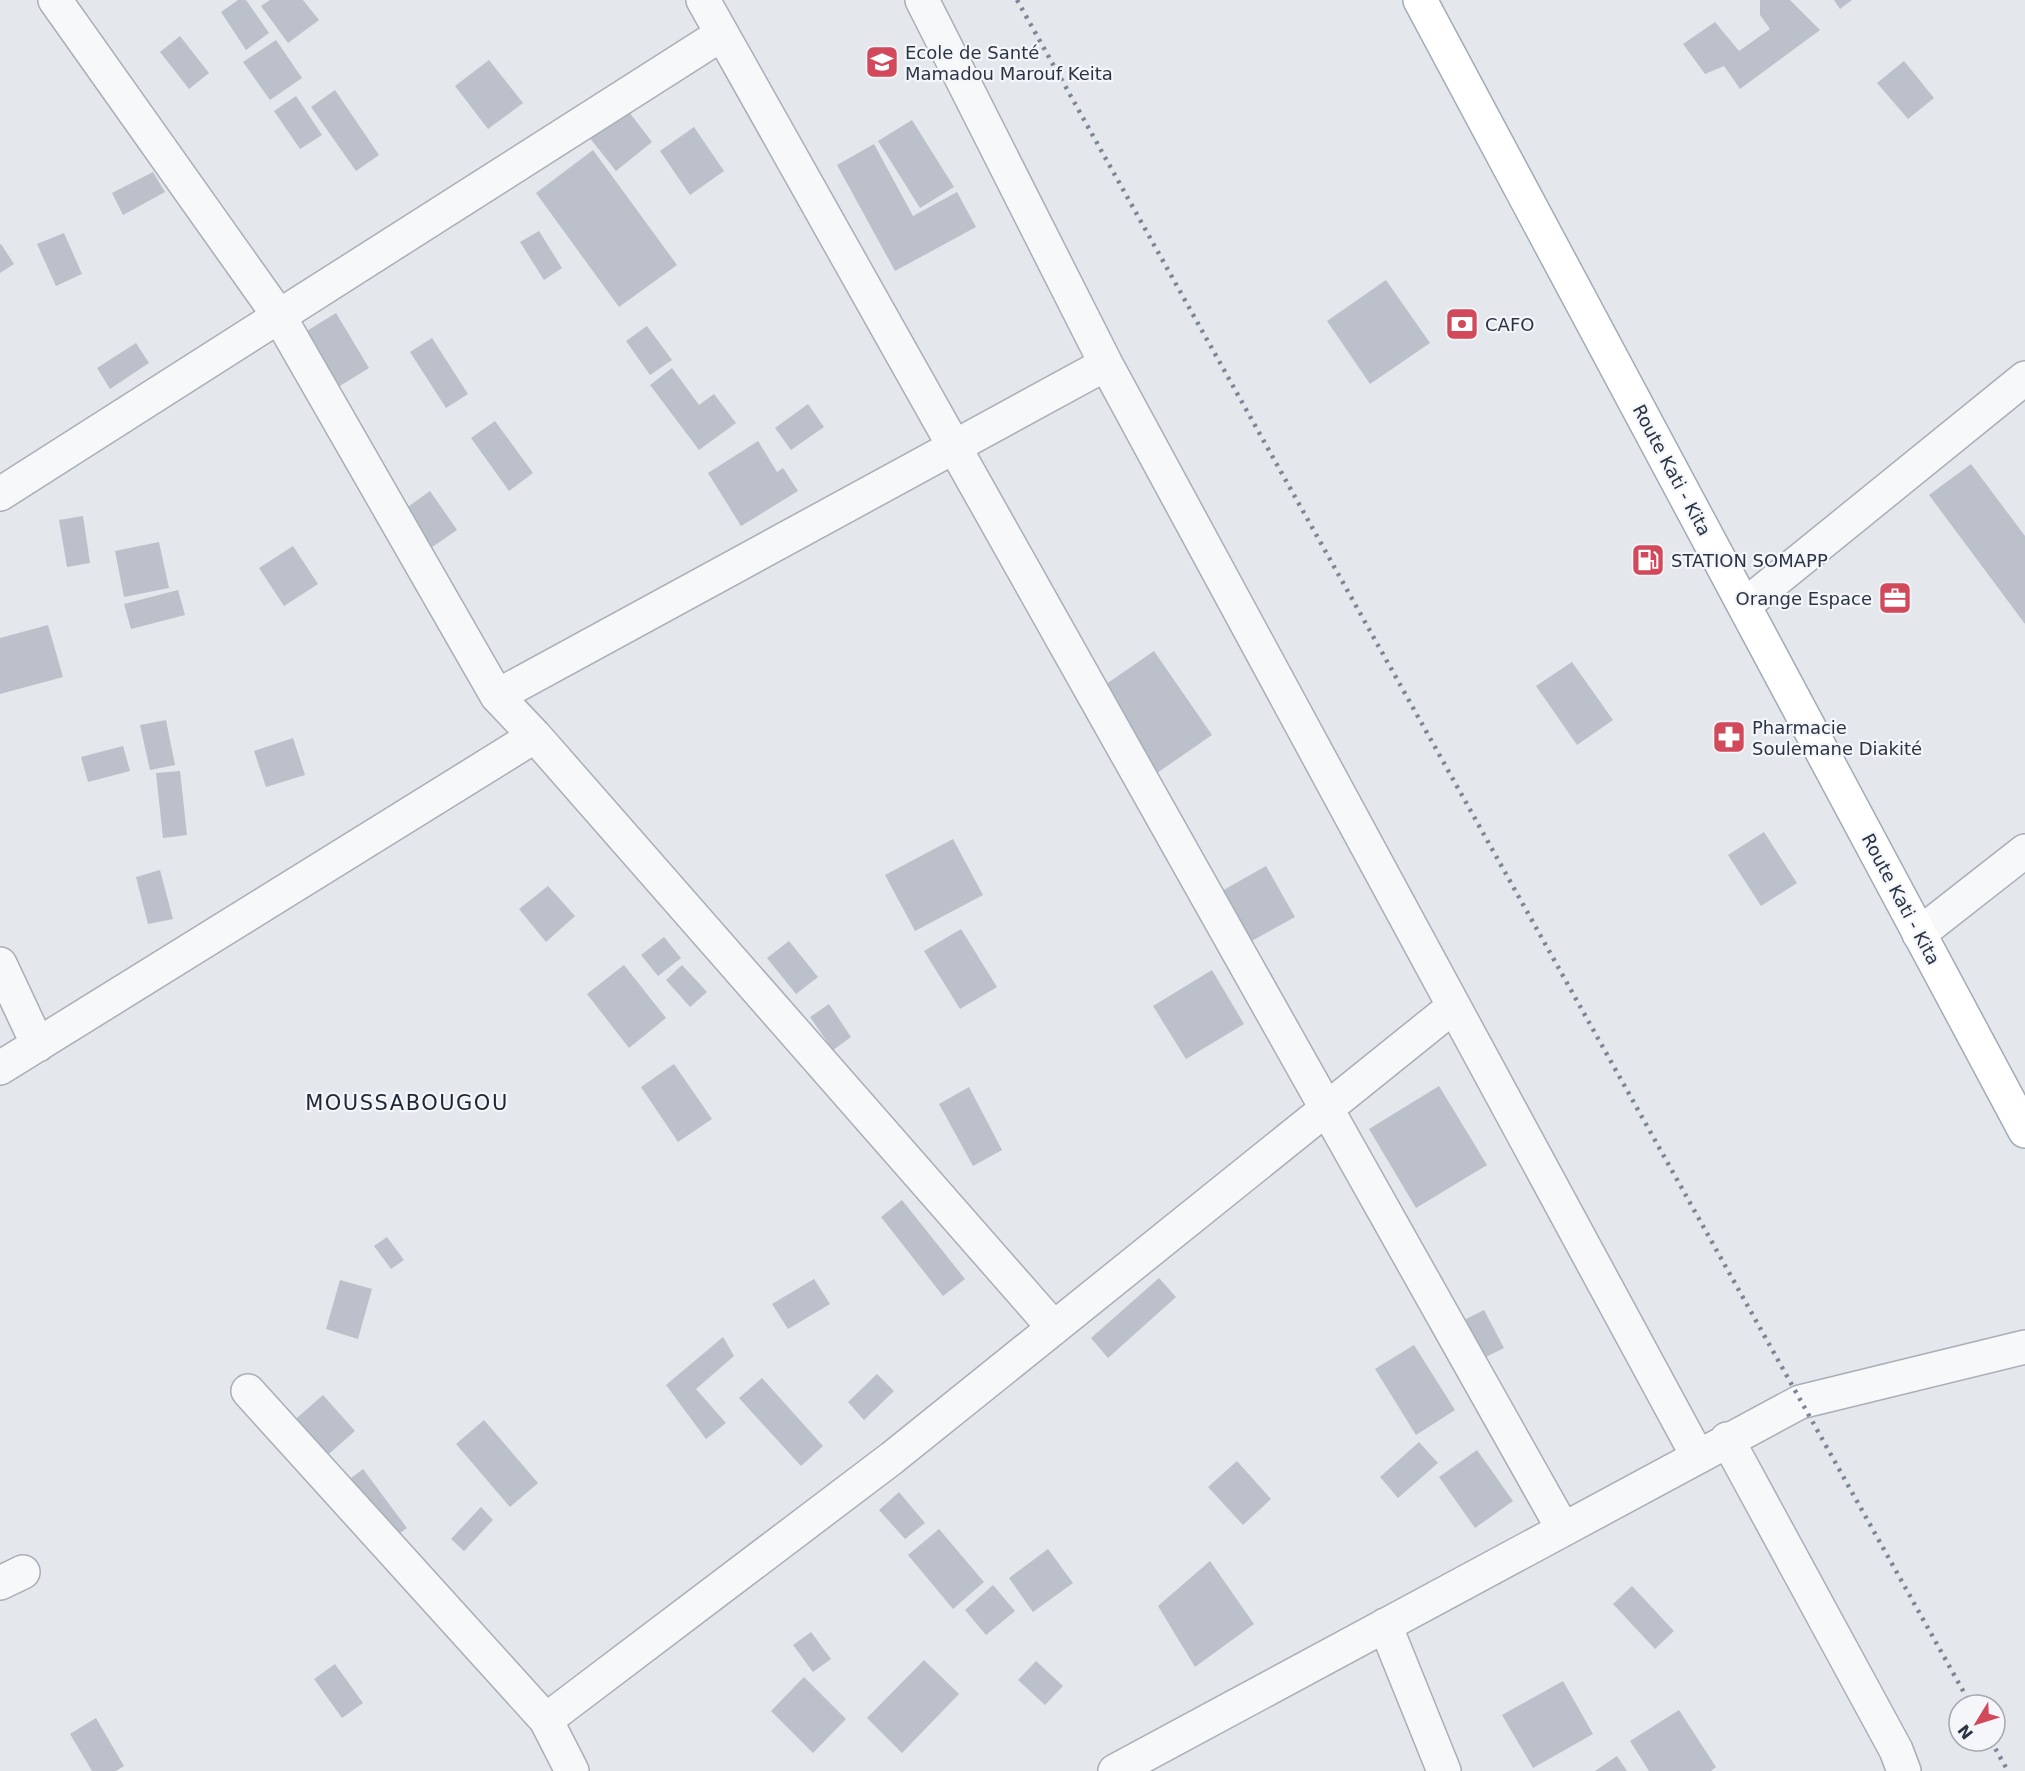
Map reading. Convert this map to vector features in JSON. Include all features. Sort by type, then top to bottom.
[{"type":"main road","name":"Route Kati - Kita","points":[[1420,0],[2025,1131]]},
{"type":"street","points":[[55,0],[279,316],[497,696],[535,736],[1054,1328]]},
{"type":"street","points":[[703,0],[1563,1529]]},
{"type":"street","points":[[922,0],[1106,364],[1697,1455]]},
{"type":"street","points":[[0,494],[722,34]]},
{"type":"street","points":[[497,696],[1106,364]]},
{"type":"street","points":[[1745,604],[2025,378]]},
{"type":"street","points":[[0,1068],[535,736]]},
{"type":"street","points":[[1919,934],[2025,851]]},
{"type":"street","points":[[0,964],[38,1044]]},
{"type":"street","points":[[546,1720],[892,1458],[1453,1007]]},
{"type":"street","points":[[1115,1771],[1697,1455],[1800,1402],[2025,1347]]},
{"type":"street","points":[[248,1391],[546,1720],[572,1771]]},
{"type":"street","points":[[1727,1439],[1896,1750],[1904,1771]]},
{"type":"street","points":[[1385,1625],[1444,1771]]},
{"type":"building","points":[[238,0],[246,0],[269,33],[246,50],[221,12]]},
{"type":"building","points":[[270,0],[303,0],[319,20],[288,43],[261,6]]},
{"type":"building","points":[[1760,0],[1790,0],[1820,30],[1740,89],[1724,66],[1705,74],[1683,44],[1715,22],[1739,51],[1770,29],[1760,15]]},
{"type":"building","points":[[1834,0],[1852,0],[1840,9]]},
{"type":"building","points":[[180,36],[209,73],[189,89],[160,52]]},
{"type":"building","points":[[276,40],[302,78],[270,100],[243,62]]},
{"type":"building","points":[[489,60],[523,103],[488,129],[455,86]]},
{"type":"building","points":[[1904,61],[1934,98],[1908,119],[1877,83]]},
{"type":"building","points":[[335,90],[379,155],[356,171],[311,107]]},
{"type":"building","points":[[296,96],[322,135],[300,149],[274,111]]},
{"type":"building","points":[[626,108],[652,142],[616,171],[589,137]]},
{"type":"building","points":[[912,120],[954,187],[920,208],[878,141]]},
{"type":"building","points":[[694,127],[724,171],[690,195],[660,151]]},
{"type":"building","points":[[874,144],[913,216],[957,192],[976,227],[895,271],[837,165]]},
{"type":"building","points":[[593,150],[677,265],[619,307],[536,193]]},
{"type":"building","points":[[153,172],[165,192],[123,215],[112,193]]},
{"type":"building","points":[[539,231],[562,268],[544,280],[520,242]]},
{"type":"building","points":[[64,233],[82,274],[56,286],[37,244]]},
{"type":"building","points":[[0,245],[14,264],[0,273]]},
{"type":"building","points":[[1386,280],[1430,343],[1370,384],[1327,321]]},
{"type":"building","points":[[336,313],[369,368],[330,392],[297,337]]},
{"type":"building","points":[[647,326],[672,360],[650,375],[626,341]]},
{"type":"building","points":[[432,338],[468,394],[446,408],[410,352]]},
{"type":"building","points":[[136,343],[149,363],[110,389],[97,368]]},
{"type":"building","points":[[672,368],[699,405],[714,394],[736,423],[699,450],[650,385]]},
{"type":"building","points":[[808,404],[824,427],[791,450],[775,428]]},
{"type":"building","points":[[495,421],[533,473],[509,491],[471,438]]},
{"type":"building","points":[[758,441],[777,472],[783,468],[798,491],[741,526],[708,473]]},
{"type":"building","points":[[1971,464],[2025,536],[2025,624],[1929,495]]},
{"type":"building","points":[[430,491],[457,530],[425,552],[398,514]]},
{"type":"building","points":[[83,516],[90,563],[67,567],[59,520]]},
{"type":"building","points":[[159,542],[169,588],[124,597],[115,551]]},
{"type":"building","points":[[293,546],[318,584],[284,606],[259,568]]},
{"type":"building","points":[[178,590],[185,615],[131,629],[124,604]]},
{"type":"building","points":[[48,625],[63,677],[0,694],[0,638]]},
{"type":"building","points":[[1154,651],[1212,735],[1157,773],[1099,689]]},
{"type":"building","points":[[1572,662],[1613,720],[1577,745],[1536,686]]},
{"type":"building","points":[[166,720],[175,765],[150,770],[140,725]]},
{"type":"building","points":[[293,738],[305,775],[266,787],[254,751]]},
{"type":"building","points":[[123,746],[130,771],[88,782],[81,757]]},
{"type":"building","points":[[180,771],[187,835],[163,838],[156,773]]},
{"type":"building","points":[[1764,832],[1797,883],[1761,906],[1728,855]]},
{"type":"building","points":[[953,839],[983,895],[915,931],[885,875]]},
{"type":"building","points":[[1266,866],[1295,917],[1248,943],[1220,892]]},
{"type":"building","points":[[160,870],[173,919],[148,924],[136,877]]},
{"type":"building","points":[[548,886],[575,916],[546,942],[519,909]]},
{"type":"building","points":[[961,929],[997,987],[960,1009],[924,951]]},
{"type":"building","points":[[664,937],[681,958],[658,976],[641,955]]},
{"type":"building","points":[[789,941],[818,977],[796,994],[767,958]]},
{"type":"building","points":[[624,965],[666,1018],[629,1048],[587,994]]},
{"type":"building","points":[[682,965],[707,992],[690,1007],[666,980]]},
{"type":"building","points":[[1212,970],[1244,1024],[1186,1059],[1153,1006]]},
{"type":"building","points":[[829,1004],[851,1037],[833,1050],[810,1017]]},
{"type":"building","points":[[674,1064],[712,1119],[678,1142],[641,1087]]},
{"type":"building","points":[[1439,1086],[1487,1165],[1416,1208],[1369,1129]]},
{"type":"building","points":[[969,1087],[1002,1150],[973,1166],[939,1104]]},
{"type":"building","points":[[902,1200],[965,1279],[943,1296],[881,1217]]},
{"type":"building","points":[[387,1237],[404,1260],[391,1269],[374,1246]]},
{"type":"building","points":[[1159,1278],[1176,1297],[1108,1358],[1091,1338]]},
{"type":"building","points":[[814,1279],[830,1304],[788,1329],[772,1304]]},
{"type":"building","points":[[340,1280],[372,1289],[358,1339],[326,1329]]},
{"type":"building","points":[[1484,1310],[1504,1348],[1480,1360],[1460,1322]]},
{"type":"building","points":[[723,1337],[734,1356],[696,1389],[726,1423],[706,1439],[666,1385]]},
{"type":"building","points":[[1414,1345],[1455,1410],[1416,1435],[1375,1369]]},
{"type":"building","points":[[877,1374],[894,1391],[864,1420],[848,1402]]},
{"type":"building","points":[[762,1378],[823,1446],[801,1466],[739,1398]]},
{"type":"building","points":[[323,1395],[355,1431],[322,1460],[290,1424]]},
{"type":"building","points":[[484,1420],[538,1483],[510,1507],[456,1444]]},
{"type":"building","points":[[1419,1442],[1438,1463],[1398,1498],[1380,1477]]},
{"type":"building","points":[[1477,1450],[1513,1501],[1475,1528],[1439,1477]]},
{"type":"building","points":[[1237,1461],[1271,1499],[1243,1525],[1208,1487]]},
{"type":"building","points":[[363,1469],[407,1528],[389,1541],[346,1482]]},
{"type":"building","points":[[899,1492],[925,1523],[905,1539],[879,1510]]},
{"type":"building","points":[[481,1507],[493,1520],[464,1551],[451,1539]]},
{"type":"building","points":[[939,1529],[984,1582],[953,1609],[908,1555]]},
{"type":"building","points":[[1048,1549],[1073,1583],[1033,1612],[1009,1578]]},
{"type":"building","points":[[1210,1561],[1254,1624],[1195,1667],[1158,1606]]},
{"type":"building","points":[[993,1585],[1015,1611],[986,1635],[965,1610]]},
{"type":"building","points":[[1632,1586],[1674,1631],[1655,1649],[1613,1604]]},
{"type":"building","points":[[811,1632],[831,1659],[813,1672],[793,1645]]},
{"type":"building","points":[[924,1660],[959,1694],[902,1753],[867,1718]]},
{"type":"building","points":[[1036,1661],[1063,1686],[1045,1705],[1018,1680]]},
{"type":"building","points":[[335,1664],[363,1703],[342,1718],[314,1679]]},
{"type":"building","points":[[804,1677],[846,1719],[813,1753],[771,1711]]},
{"type":"building","points":[[1563,1681],[1593,1734],[1533,1768],[1502,1715]]},
{"type":"building","points":[[1679,1710],[1716,1767],[1711,1771],[1649,1771],[1630,1741]]},
{"type":"building","points":[[96,1718],[124,1766],[116,1771],[92,1771],[70,1734]]},
{"type":"building","points":[[1617,1756],[1627,1771],[1595,1771]]},
{"type":"railway","points":[[1017,0],[1964,1693]]},
{"type":"railway","points":[[1998,1753],[2008,1771]]},
{"type":"place","name":"Ecole de Santé Mamadou Marouf Keita","points":[[882,62]]},
{"type":"place","name":"CAFO","points":[[1462,324]]},
{"type":"place","name":"STATION SOMAPP","points":[[1648,560]]},
{"type":"place","name":"Orange Espace","points":[[1895,598]]},
{"type":"place","name":"Pharmacie Soulemane Diakité","points":[[1729,737]]},
{"type":"district","name":"MOUSSABOUGOU","points":[[407,1103]]}]
